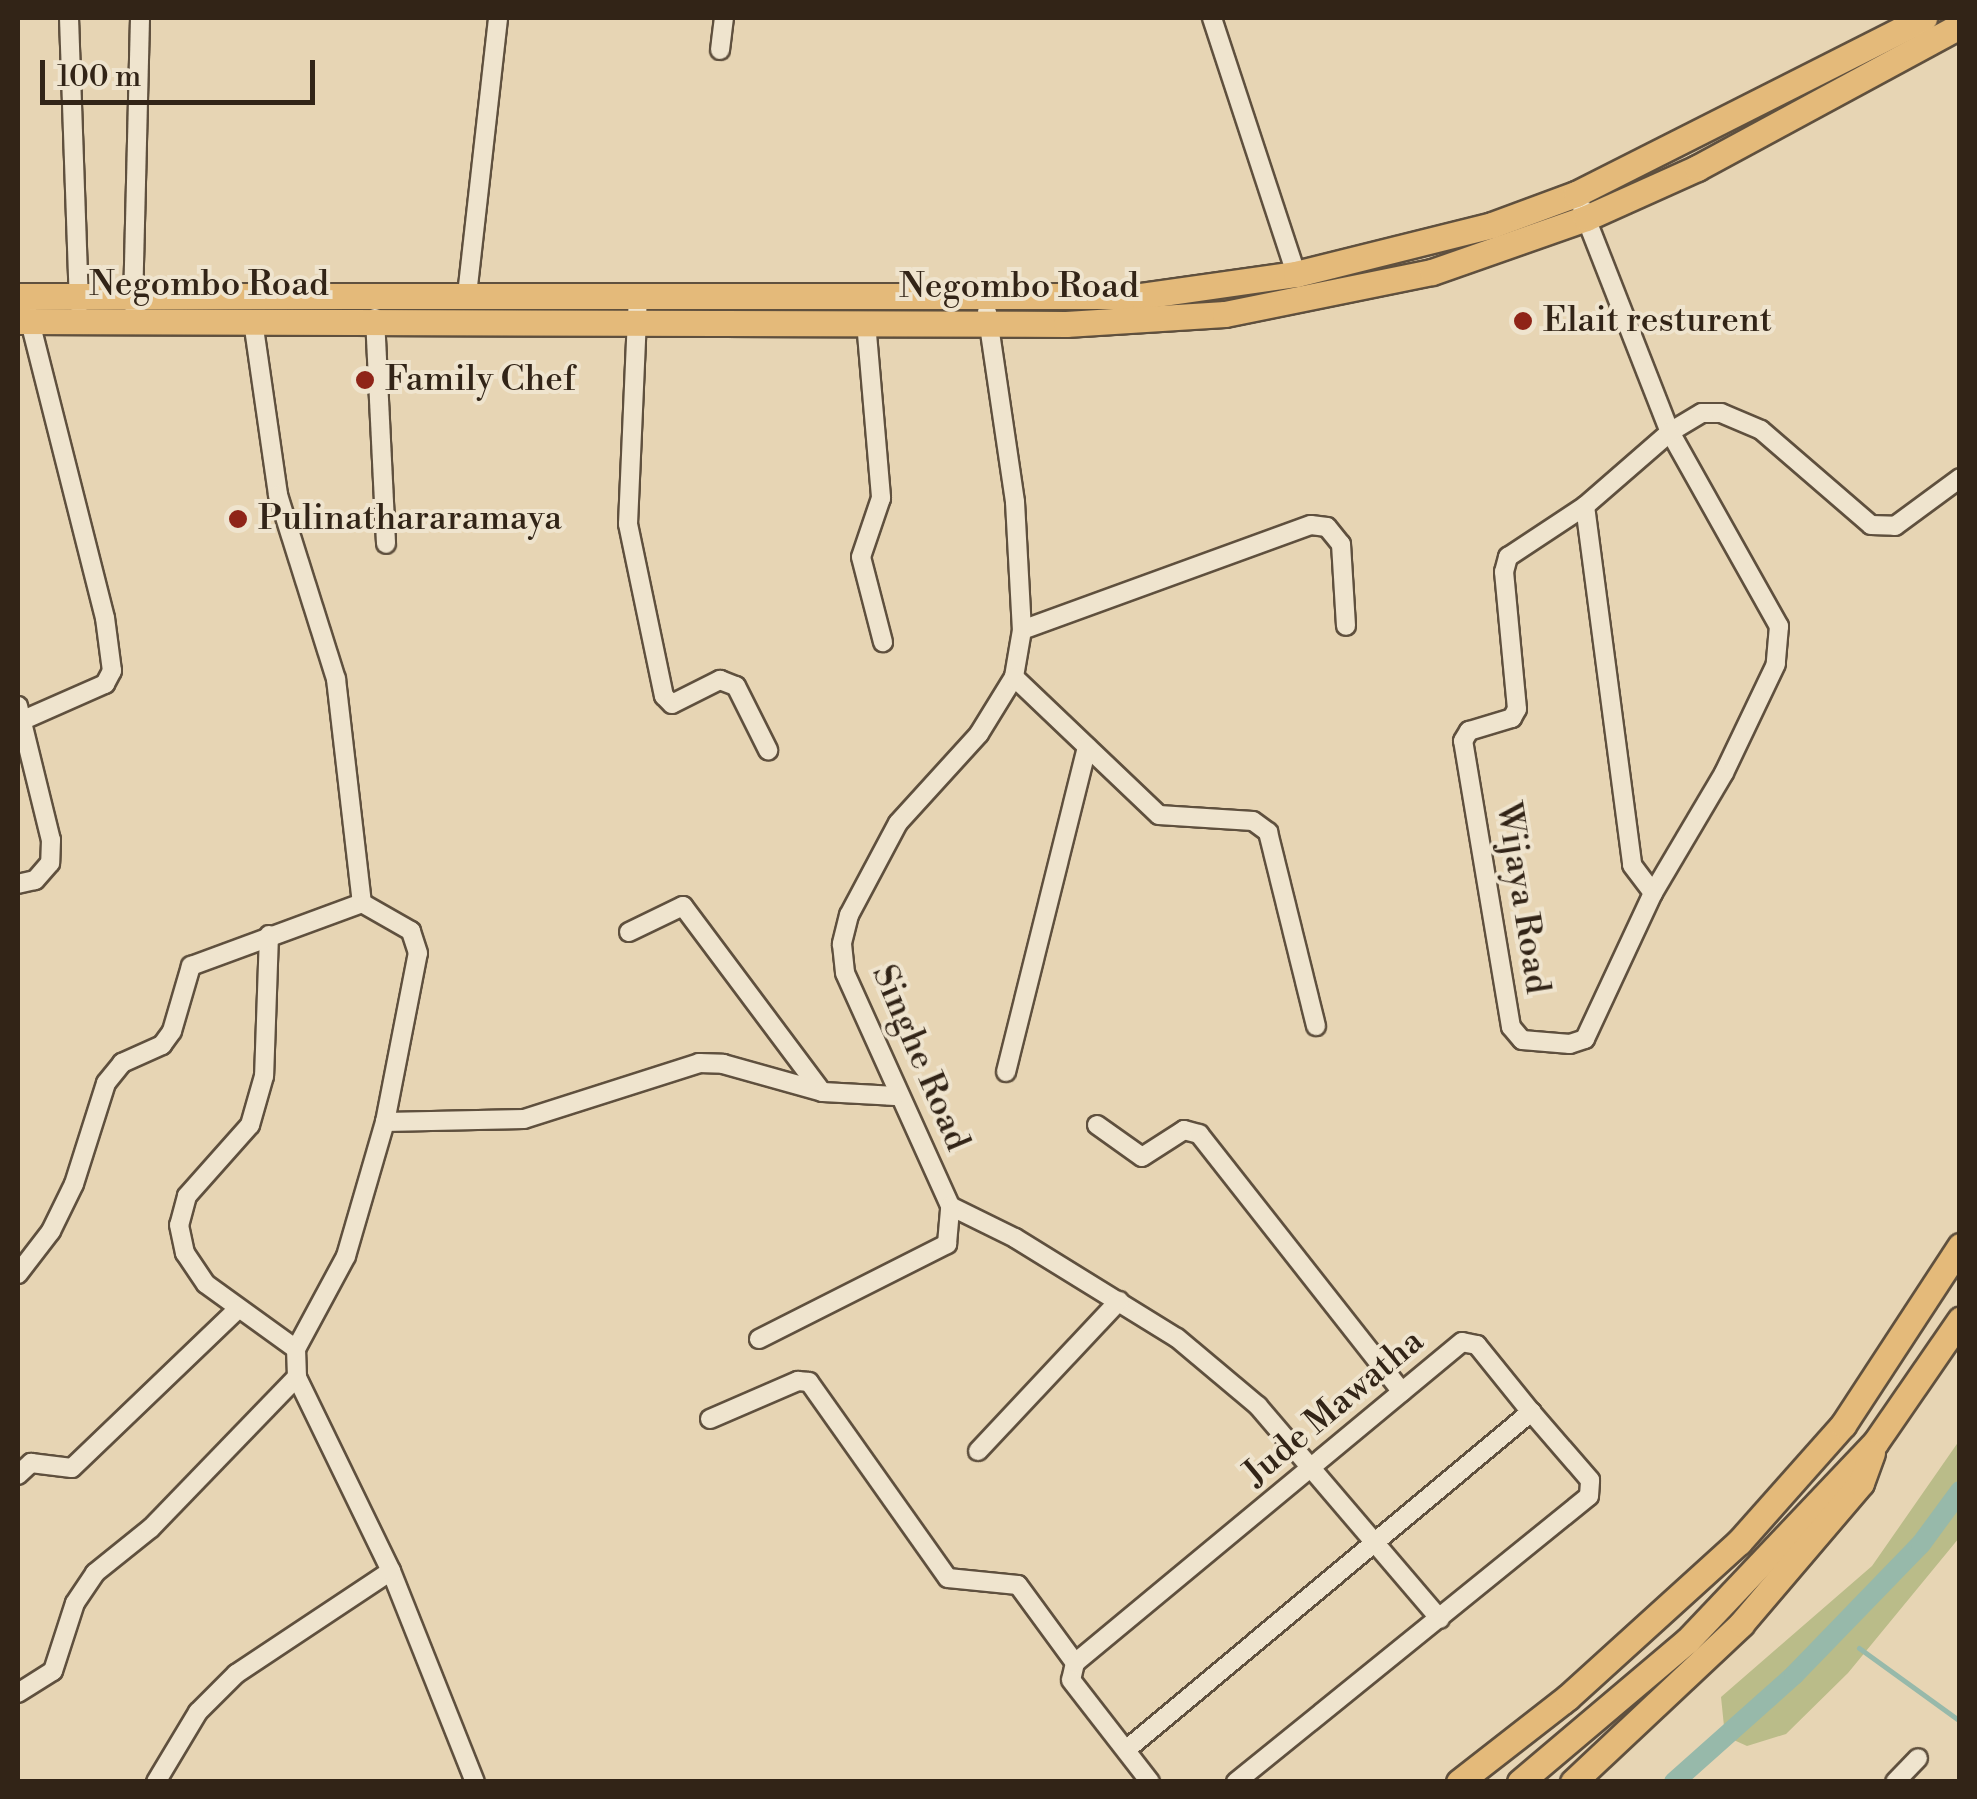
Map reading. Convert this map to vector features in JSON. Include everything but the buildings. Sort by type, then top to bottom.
[{"type":"highway","name":"Negombo Road","points":[[133,307],[252,320],[375,318],[985,297],[1141,296],[1296,274],[1492,225],[1576,194],[1924,18]]},
{"type":"highway","name":"Negombo Road","points":[[22,309],[467,294],[866,322],[988,324],[1142,322],[1303,302],[1432,272],[1586,218],[1696,168],[1960,26]]},
{"type":"highway","points":[[1459,1782],[1568,1697],[1739,1542],[1843,1425],[1960,1246]]},
{"type":"highway","points":[[1520,1782],[1688,1641],[1875,1444],[1960,1320]]},
{"type":"highway","points":[[1573,1782],[1741,1624],[1861,1483],[1875,1444]]},
{"type":"street","points":[[69,18],[79,308]]},
{"type":"street","points":[[133,307],[140,18]]},
{"type":"street","points":[[467,294],[498,18]]},
{"type":"street","points":[[720,50],[724,18]]},
{"type":"street","points":[[1212,18],[1296,274]]},
{"type":"street","name":"Wijaya Road","points":[[1576,194],[1670,432],[1780,626],[1776,664],[1732,758],[1653,893],[1585,1039],[1570,1044],[1522,1040],[1510,1027],[1463,740],[1469,731],[1512,718],[1517,708],[1508,557],[1585,506],[1670,432]]},
{"type":"street","name":"Singhe Road","points":[[985,297],[1015,502],[1022,630],[1014,677],[979,734],[898,823],[849,915],[842,944],[845,974],[895,1096],[950,1206],[1177,1338],[1258,1406],[1440,1619]]},
{"type":"street","points":[[637,308],[628,524],[664,696],[672,704],[720,680],[736,686],[768,750]]},
{"type":"street","points":[[18,884],[35,880],[50,863],[19,714],[105,684],[112,672],[105,618],[22,309]]},
{"type":"street","points":[[375,318],[386,544]]},
{"type":"street","points":[[252,320],[278,494],[336,679],[362,903]]},
{"type":"street","points":[[866,322],[881,498],[861,557],[883,642]]},
{"type":"street","points":[[1670,432],[1702,413],[1721,413],[1761,430],[1871,525],[1895,526],[1960,478]]},
{"type":"street","points":[[1585,506],[1632,865],[1653,893]]},
{"type":"street","points":[[1022,630],[1311,526],[1327,526],[1341,544],[1346,626]]},
{"type":"street","points":[[1014,677],[1159,814],[1253,821],[1268,832],[1316,1026]]},
{"type":"street","points":[[1006,1072],[1088,746]]},
{"type":"street","points":[[18,1274],[50,1231],[74,1184],[106,1083],[122,1063],[162,1044],[172,1031],[191,966],[362,903]]},
{"type":"street","points":[[362,903],[410,932],[418,952],[385,1122],[346,1256],[296,1349],[297,1378],[391,1571],[475,1782]]},
{"type":"street","points":[[628,932],[683,906],[823,1092]]},
{"type":"street","points":[[269,935],[264,1076],[250,1125],[187,1196],[179,1225],[186,1253],[206,1284],[296,1349]]},
{"type":"street","points":[[385,1122],[524,1119],[699,1063],[723,1064],[823,1092],[895,1096]]},
{"type":"street","points":[[1097,1125],[1142,1157],[1184,1130],[1199,1134],[1402,1392]]},
{"type":"street","points":[[759,1339],[947,1244],[950,1206]]},
{"type":"street","points":[[978,1450],[1118,1301]]},
{"type":"street","points":[[18,1475],[32,1463],[72,1468],[237,1310]]},
{"type":"street","name":"Jude Mawatha","points":[[1075,1663],[1462,1342],[1477,1345],[1531,1412]]},
{"type":"street","points":[[18,1693],[53,1672],[75,1603],[94,1573],[151,1528],[297,1378]]},
{"type":"street","points":[[710,1419],[798,1381],[809,1382],[948,1578],[1018,1585],[1075,1663],[1071,1680],[1150,1782]]},
{"type":"street","points":[[1126,1750],[1531,1412],[1590,1480],[1588,1496],[1236,1782]]},
{"type":"street","points":[[156,1782],[198,1712],[236,1674],[391,1571]]},
{"type":"street","points":[[1896,1782],[1918,1758]]},
{"type":"green space","points":[[1959,1441],[1959,1538],[1848,1673],[1786,1734],[1747,1746],[1725,1736],[1721,1697],[1872,1566]]},
{"type":"waterway","points":[[1674,1782],[1794,1675],[1921,1544],[1960,1491]]},
{"type":"waterway","points":[[1859,1648],[1960,1721]]},
{"type":"place","name":"Elait resturent","points":[[1523,321]]},
{"type":"place","name":"Family Chef","points":[[365,380]]},
{"type":"place","name":"Pulinathararamaya","points":[[238,519]]}]
